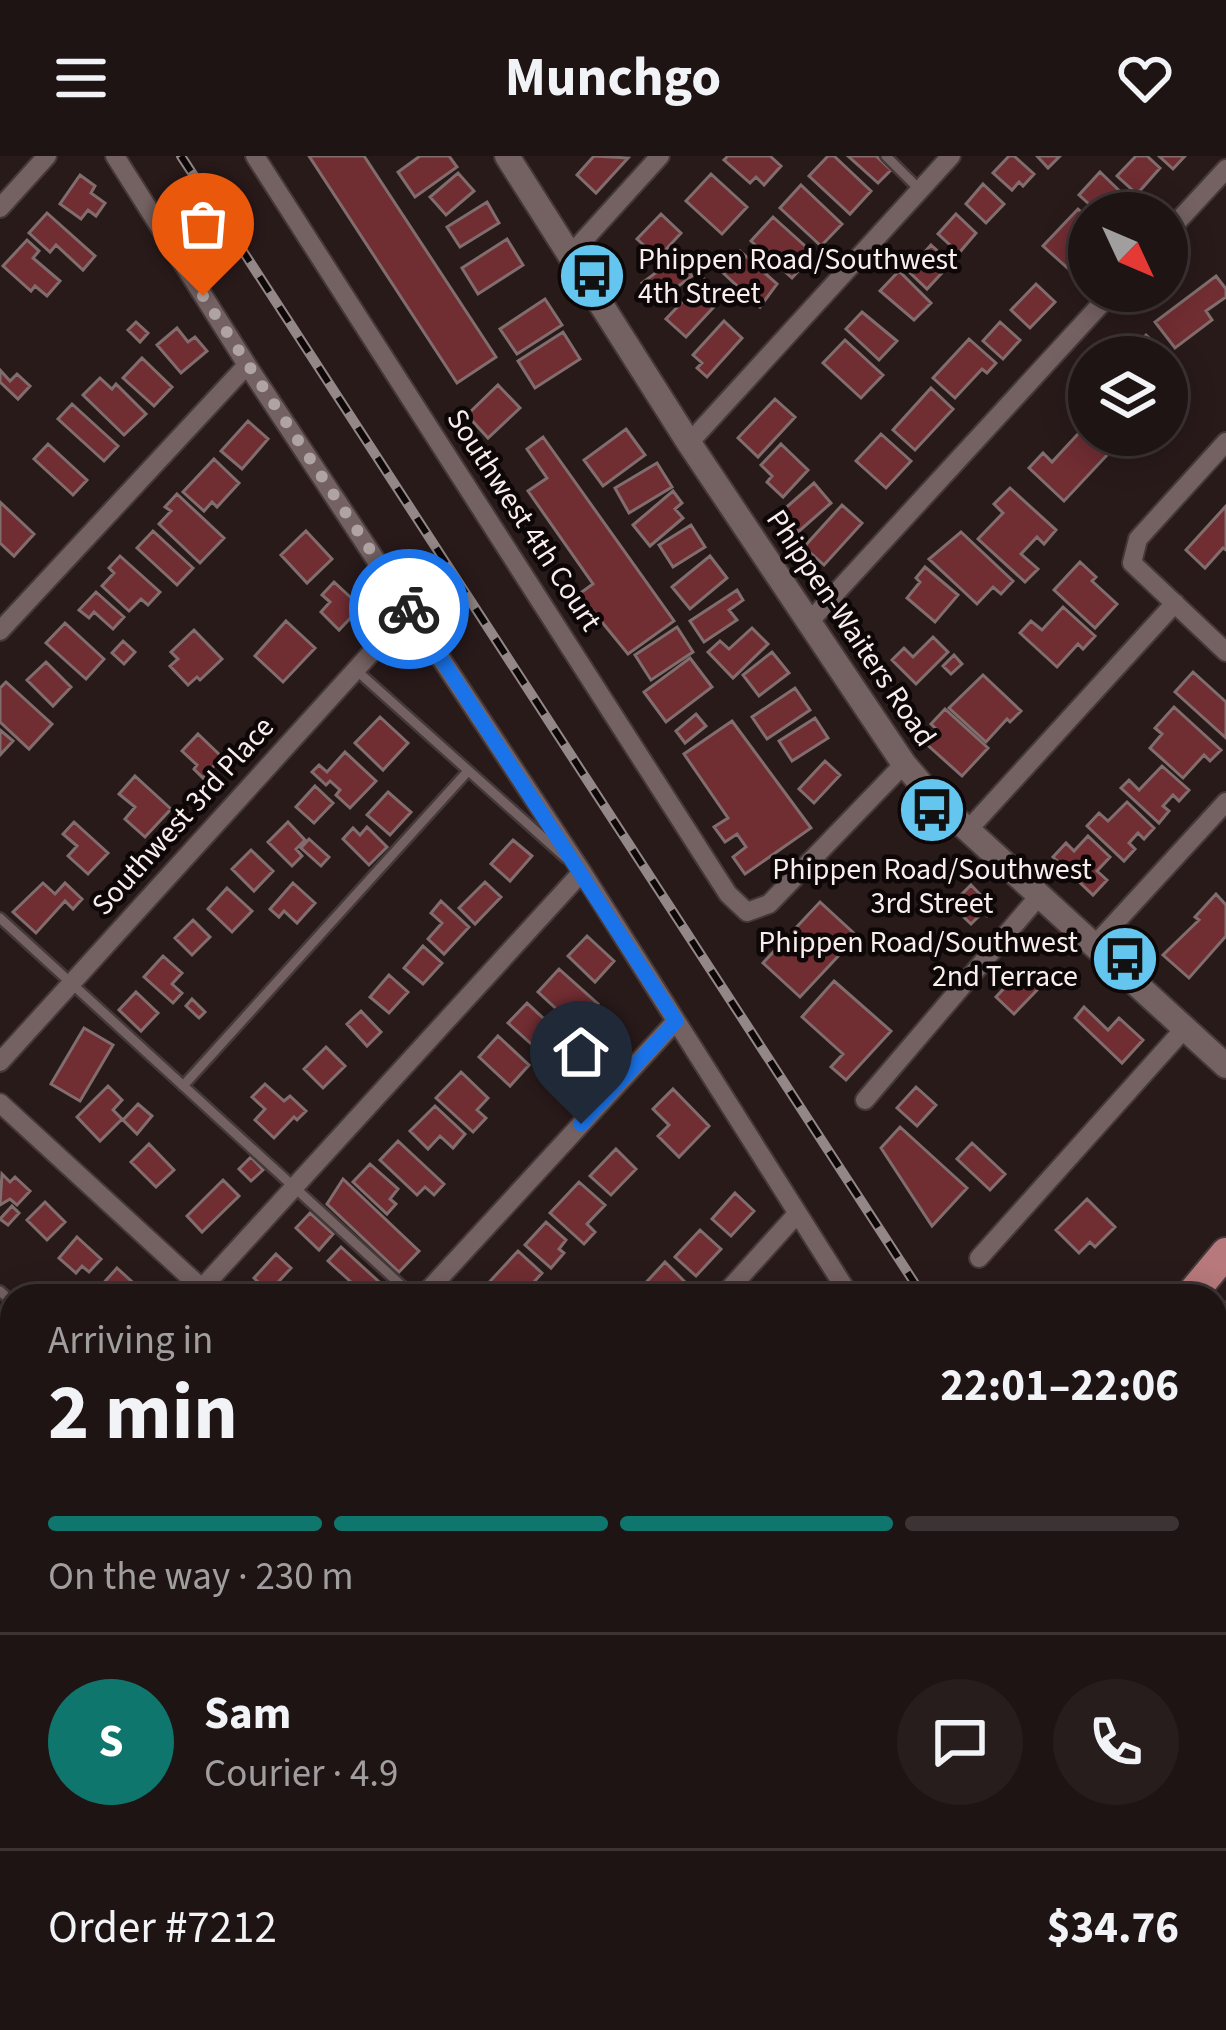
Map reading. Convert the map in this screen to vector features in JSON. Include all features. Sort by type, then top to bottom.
[{"type":"main road","points":[[1200,1284],[1226,1253]]},
{"type":"street","points":[[115,156],[247,365],[582,872],[842,1284]]},
{"type":"street","name":"Southwest 4th Court","points":[[256,156],[715,874],[747,912],[769,904],[904,764]]},
{"type":"street","name":"Phippen-Waiters Road","points":[[506,156],[689,443],[904,764],[968,830],[1226,1066]]},
{"type":"street","points":[[572,253],[660,156]]},
{"type":"street","points":[[689,443],[951,156]]},
{"type":"street","points":[[0,208],[43,158]]},
{"type":"street","points":[[1188,210],[1226,169]]},
{"type":"street","points":[[810,621],[1094,312]]},
{"type":"street","points":[[0,631],[247,365]]},
{"type":"street","points":[[1226,442],[1138,538],[1132,563],[1226,652]]},
{"type":"street","points":[[968,830],[1175,602]]},
{"type":"street","name":"Southwest 3rd Place","points":[[0,1062],[410,610]]},
{"type":"street","points":[[1093,947],[1226,802]]},
{"type":"street","points":[[213,1284],[294,1187],[582,872]]},
{"type":"street","points":[[865,1100],[1039,896]]},
{"type":"street","points":[[434,1284],[676,1021]]},
{"type":"street","points":[[979,1258],[1184,1028]]},
{"type":"street","points":[[0,1103],[197,1284]]},
{"type":"street","points":[[734,1284],[796,1215]]},
{"type":"lane","points":[[886,156],[920,190]]},
{"type":"lane","points":[[356,670],[582,872]]},
{"type":"lane","points":[[183,1086],[468,771]]},
{"type":"lane","points":[[0,918],[400,1284]]},
{"type":"building","points":[[309,156],[364,156],[496,357],[457,383]]},
{"type":"building","points":[[420,156],[449,156],[457,167],[415,197],[398,172]]},
{"type":"building","points":[[594,156],[628,158],[596,193],[577,175]]},
{"type":"building","points":[[728,156],[770,156],[781,166],[764,185],[756,177],[750,183],[724,160]]},
{"type":"building","points":[[828,156],[834,156],[871,191],[850,214],[809,176]]},
{"type":"building","points":[[848,156],[876,156],[891,170],[878,183]]},
{"type":"building","points":[[1009,156],[1034,174],[1012,190],[993,173]]},
{"type":"building","points":[[1037,156],[1060,156],[1048,168]]},
{"type":"building","points":[[1136,156],[1147,156],[1160,168],[1139,192],[1117,176]]},
{"type":"building","points":[[1159,156],[1185,156],[1173,169]]},
{"type":"building","points":[[1100,172],[1121,192],[1082,192]]},
{"type":"building","points":[[458,173],[474,191],[446,215],[430,197]]},
{"type":"building","points":[[711,174],[747,207],[722,234],[686,201]]},
{"type":"building","points":[[80,175],[95,186],[91,193],[105,203],[96,216],[88,210],[81,219],[60,204]]},
{"type":"building","points":[[983,184],[1004,204],[986,223],[966,204]]},
{"type":"building","points":[[801,185],[842,224],[821,246],[780,208]]},
{"type":"building","points":[[487,202],[499,223],[460,247],[447,227]]},
{"type":"building","points":[[47,213],[95,256],[83,270],[56,245],[50,252],[29,233]]},
{"type":"building","points":[[661,214],[681,233],[658,258],[637,239]]},
{"type":"building","points":[[956,214],[976,233],[959,253],[938,234]]},
{"type":"building","points":[[773,217],[814,254],[792,278],[751,241]]},
{"type":"building","points":[[1068,220],[1068,268],[1043,246]]},
{"type":"building","points":[[507,239],[523,265],[478,294],[462,268]]},
{"type":"building","points":[[27,240],[39,251],[33,258],[60,281],[47,296],[35,286],[31,291],[3,266]]},
{"type":"building","points":[[931,245],[951,263],[927,289],[908,271]]},
{"type":"building","points":[[740,251],[777,284],[760,307],[721,271]]},
{"type":"building","points":[[677,257],[692,276],[657,302],[642,283]]},
{"type":"building","points":[[899,271],[931,303],[914,320],[880,291]]},
{"type":"building","points":[[1216,276],[1226,289],[1226,297],[1206,311],[1212,320],[1188,338],[1166,336],[1155,322],[1168,312],[1188,312],[1188,297]]},
{"type":"building","points":[[704,279],[723,297],[686,337],[666,319]]},
{"type":"building","points":[[1036,284],[1055,302],[1030,328],[1011,310]]},
{"type":"building","points":[[545,299],[562,325],[517,354],[500,329]]},
{"type":"building","points":[[862,312],[897,341],[879,360],[846,329]]},
{"type":"building","points":[[724,321],[742,338],[707,377],[697,368],[702,363],[693,355]]},
{"type":"building","points":[[136,322],[148,333],[140,342],[128,330]]},
{"type":"building","points":[[1000,322],[1020,340],[1003,359],[983,341]]},
{"type":"building","points":[[177,328],[188,342],[195,337],[207,351],[181,373],[157,345]]},
{"type":"building","points":[[563,332],[580,359],[535,388],[518,361]]},
{"type":"building","points":[[969,339],[996,363],[987,373],[982,369],[955,398],[933,378]]},
{"type":"building","points":[[845,340],[883,375],[861,398],[823,363]]},
{"type":"building","points":[[142,358],[172,387],[154,406],[123,378]]},
{"type":"building","points":[[0,370],[10,381],[17,374],[30,386],[18,399],[0,382]]},
{"type":"building","points":[[100,378],[112,389],[116,384],[146,414],[124,435],[83,395]]},
{"type":"building","points":[[498,385],[520,408],[488,438],[467,415]]},
{"type":"building","points":[[931,388],[953,409],[915,450],[893,430]]},
{"type":"building","points":[[775,399],[795,417],[758,457],[738,438]]},
{"type":"building","points":[[72,404],[118,446],[104,461],[58,419]]},
{"type":"building","points":[[248,421],[268,439],[242,469],[221,451]]},
{"type":"building","points":[[626,429],[645,455],[603,486],[584,460]]},
{"type":"building","points":[[881,434],[911,461],[886,488],[856,461]]},
{"type":"building","points":[[543,437],[674,621],[628,654],[579,594],[593,584],[528,491],[547,478],[527,449]]},
{"type":"building","points":[[48,444],[87,480],[73,495],[34,459]]},
{"type":"building","points":[[781,444],[808,470],[783,497],[767,482],[772,476],[761,465]]},
{"type":"building","points":[[1068,445],[1068,456],[1106,456],[1064,501],[1029,468],[1043,453],[1052,462]]},
{"type":"building","points":[[214,459],[239,483],[217,507],[212,502],[204,511],[183,492]]},
{"type":"building","points":[[657,463],[672,487],[629,513],[615,488]]},
{"type":"building","points":[[814,483],[831,503],[798,532],[781,512]]},
{"type":"building","points":[[1010,488],[1056,530],[1044,544],[1037,537],[1021,554],[1038,569],[1025,582],[978,539],[1003,513],[994,504]]},
{"type":"building","points":[[673,491],[682,503],[675,509],[683,518],[650,546],[633,525]]},
{"type":"building","points":[[177,494],[224,538],[200,563],[159,524],[171,511],[165,507]]},
{"type":"building","points":[[0,502],[34,534],[14,556],[0,543]]},
{"type":"building","points":[[842,505],[862,523],[824,565],[804,547]]},
{"type":"building","points":[[1226,506],[1226,550],[1205,568],[1186,550]]},
{"type":"building","points":[[691,525],[705,547],[673,567],[659,545]]},
{"type":"building","points":[[153,531],[193,568],[177,585],[137,548]]},
{"type":"building","points":[[306,531],[332,559],[307,583],[281,555]]},
{"type":"building","points":[[961,532],[1013,581],[1001,594],[993,587],[977,604],[929,559]]},
{"type":"building","points":[[120,556],[160,592],[148,605],[141,599],[129,611],[102,586],[114,573],[109,568]]},
{"type":"building","points":[[710,556],[727,578],[690,609],[672,587]]},
{"type":"building","points":[[1080,562],[1117,604],[1095,628],[1054,590]]},
{"type":"building","points":[[925,567],[958,595],[935,622],[907,598]]},
{"type":"building","points":[[334,582],[361,607],[339,630],[321,612],[330,602],[322,595]]},
{"type":"building","points":[[737,590],[743,600],[729,610],[737,620],[704,642],[690,621]]},
{"type":"building","points":[[96,592],[124,617],[113,629],[94,612],[89,618],[79,610]]},
{"type":"building","points":[[1063,607],[1095,636],[1083,649],[1078,644],[1057,667],[1020,633],[1031,621],[1042,630]]},
{"type":"building","points":[[286,621],[315,648],[283,682],[255,656]]},
{"type":"building","points":[[65,623],[104,659],[86,679],[46,643]]},
{"type":"building","points":[[677,627],[693,652],[651,680],[635,655]]},
{"type":"building","points":[[752,628],[768,644],[733,678],[708,652],[720,641],[729,649]]},
{"type":"building","points":[[194,630],[222,659],[188,685],[170,666],[178,659],[171,652]]},
{"type":"building","points":[[933,637],[948,652],[916,684],[892,660],[904,648],[913,657]]},
{"type":"building","points":[[123,641],[135,652],[124,664],[112,653]]},
{"type":"building","points":[[772,652],[789,673],[759,696],[743,675]]},
{"type":"building","points":[[954,655],[962,664],[951,674],[943,666]]},
{"type":"building","points":[[690,658],[712,687],[666,722],[644,692]]},
{"type":"building","points":[[46,662],[71,687],[53,706],[27,680]]},
{"type":"building","points":[[1193,672],[1226,702],[1226,738],[1175,692]]},
{"type":"building","points":[[983,675],[1021,711],[986,742],[949,708]]},
{"type":"building","points":[[6,682],[52,724],[29,749],[0,722],[0,688]]},
{"type":"building","points":[[795,688],[810,710],[767,739],[752,717]]},
{"type":"building","points":[[1174,707],[1221,750],[1210,761],[1204,755],[1183,778],[1150,748],[1162,734],[1155,728]]},
{"type":"building","points":[[945,709],[988,748],[962,776],[923,741]]},
{"type":"building","points":[[696,714],[706,726],[685,743],[676,731]]},
{"type":"building","points":[[380,717],[408,743],[383,770],[355,743]]},
{"type":"building","points":[[815,718],[828,738],[792,761],[779,741]]},
{"type":"building","points":[[732,721],[811,828],[745,874],[733,857],[746,847],[737,834],[725,842],[714,827],[728,818],[684,754]]},
{"type":"building","points":[[0,730],[13,741],[0,755]]},
{"type":"building","points":[[198,734],[222,757],[203,778],[182,751]]},
{"type":"building","points":[[345,752],[376,781],[350,808],[336,795],[340,790],[312,772],[319,765],[327,772]]},
{"type":"building","points":[[825,761],[840,775],[814,803],[799,789]]},
{"type":"building","points":[[1162,766],[1189,790],[1179,801],[1173,795],[1163,806],[1169,811],[1159,823],[1121,788],[1129,780],[1139,790]]},
{"type":"building","points":[[135,776],[171,809],[145,837],[125,819],[135,807],[119,794]]},
{"type":"building","points":[[315,786],[333,803],[314,823],[296,807]]},
{"type":"building","points":[[388,792],[411,812],[390,835],[367,815]]},
{"type":"building","points":[[1127,802],[1154,828],[1144,839],[1138,833],[1129,843],[1135,849],[1124,861],[1087,826],[1099,813],[1108,821]]},
{"type":"building","points":[[74,822],[108,853],[88,874],[68,856],[77,846],[63,834]]},
{"type":"building","points":[[288,822],[305,840],[296,849],[302,856],[292,866],[268,842]]},
{"type":"building","points":[[367,827],[387,847],[369,865],[343,839],[353,828],[360,835]]},
{"type":"building","points":[[1088,836],[1110,857],[1097,871],[1107,880],[1093,895],[1053,857],[1066,843],[1074,851]]},
{"type":"building","points":[[309,839],[329,857],[321,866],[301,848]]},
{"type":"building","points":[[513,840],[532,856],[510,881],[491,864]]},
{"type":"building","points":[[251,850],[273,871],[254,891],[232,869]]},
{"type":"building","points":[[485,882],[501,897],[475,924],[459,908]]},
{"type":"building","points":[[43,883],[55,894],[65,883],[82,899],[73,909],[65,901],[36,933],[13,912]]},
{"type":"building","points":[[293,883],[315,903],[297,923],[284,911],[279,917],[270,909]]},
{"type":"building","points":[[971,885],[994,909],[971,924],[951,905]]},
{"type":"building","points":[[227,888],[252,911],[232,932],[208,909]]},
{"type":"building","points":[[1216,894],[1226,905],[1226,936],[1189,978],[1163,955],[1199,920],[1195,917]]},
{"type":"building","points":[[441,901],[469,927],[444,954],[428,939],[442,923],[431,913]]},
{"type":"building","points":[[820,902],[857,936],[800,997],[763,963]]},
{"type":"building","points":[[193,920],[210,937],[192,955],[175,938]]},
{"type":"building","points":[[587,936],[614,961],[595,982],[568,956]]},
{"type":"building","points":[[423,946],[442,963],[423,984],[404,968]]},
{"type":"building","points":[[163,956],[182,973],[172,984],[182,993],[173,1003],[144,977]]},
{"type":"building","points":[[559,969],[598,1004],[577,1028],[538,992]]},
{"type":"building","points":[[1020,971],[1038,989],[1014,1014],[996,997]]},
{"type":"building","points":[[389,975],[408,992],[389,1013],[370,997]]},
{"type":"building","points":[[834,981],[891,1031],[846,1080],[831,1067],[843,1054],[802,1017]]},
{"type":"building","points":[[136,992],[158,1013],[141,1031],[119,1010]]},
{"type":"building","points":[[192,999],[205,1012],[199,1018],[186,1006]]},
{"type":"building","points":[[527,1003],[557,1031],[539,1051],[508,1023]]},
{"type":"building","points":[[1084,1007],[1108,1030],[1119,1018],[1143,1040],[1122,1063],[1075,1018]]},
{"type":"building","points":[[361,1011],[381,1032],[367,1046],[347,1024]]},
{"type":"building","points":[[84,1028],[113,1045],[80,1101],[51,1084]]},
{"type":"building","points":[[498,1036],[529,1065],[510,1086],[479,1057]]},
{"type":"building","points":[[326,1047],[345,1066],[323,1088],[304,1069]]},
{"type":"building","points":[[461,1072],[488,1098],[477,1110],[486,1118],[473,1132],[436,1098]]},
{"type":"building","points":[[265,1084],[284,1101],[290,1096],[306,1111],[274,1138],[255,1120],[265,1109],[252,1097]]},
{"type":"building","points":[[108,1086],[122,1100],[113,1110],[122,1119],[100,1141],[77,1117]]},
{"type":"building","points":[[916,1087],[936,1105],[917,1126],[897,1108]]},
{"type":"building","points":[[673,1089],[709,1126],[679,1157],[658,1136],[669,1125],[653,1109]]},
{"type":"building","points":[[138,1104],[152,1116],[137,1134],[123,1120]]},
{"type":"building","points":[[435,1106],[465,1134],[453,1148],[440,1136],[428,1149],[410,1131]]},
{"type":"building","points":[[900,1127],[967,1188],[932,1226],[881,1148]]},
{"type":"building","points":[[398,1141],[444,1184],[434,1195],[425,1187],[417,1195],[380,1160]]},
{"type":"building","points":[[972,1143],[1005,1174],[990,1190],[957,1159]]},
{"type":"building","points":[[149,1144],[174,1170],[156,1187],[131,1162]]},
{"type":"building","points":[[616,1149],[636,1169],[611,1195],[590,1176]]},
{"type":"building","points":[[251,1157],[263,1170],[251,1181],[239,1169]]},
{"type":"building","points":[[370,1164],[398,1189],[390,1199],[396,1204],[387,1214],[353,1182]]},
{"type":"building","points":[[2,1174],[10,1182],[15,1177],[30,1191],[17,1205],[10,1199],[0,1205]]},
{"type":"building","points":[[343,1179],[419,1251],[399,1272],[327,1204]]},
{"type":"building","points":[[223,1180],[239,1196],[202,1232],[187,1216]]},
{"type":"building","points":[[579,1182],[605,1205],[587,1224],[595,1232],[584,1244],[550,1213]]},
{"type":"building","points":[[735,1193],[754,1211],[731,1236],[712,1219]]},
{"type":"building","points":[[1087,1199],[1115,1227],[1095,1247],[1090,1242],[1079,1253],[1056,1230]]},
{"type":"building","points":[[45,1202],[65,1222],[47,1240],[27,1220]]},
{"type":"building","points":[[12,1206],[19,1213],[8,1225],[0,1219]]},
{"type":"building","points":[[310,1213],[333,1234],[319,1250],[296,1228]]},
{"type":"building","points":[[546,1222],[566,1240],[559,1249],[564,1253],[551,1268],[525,1245]]},
{"type":"building","points":[[700,1230],[721,1249],[696,1276],[675,1257]]},
{"type":"building","points":[[77,1237],[101,1259],[89,1272],[82,1266],[76,1273],[59,1258]]},
{"type":"building","points":[[341,1247],[381,1284],[349,1284],[328,1261]]},
{"type":"building","points":[[518,1251],[542,1273],[532,1284],[488,1284]]},
{"type":"building","points":[[276,1254],[291,1268],[276,1284],[260,1284],[254,1278]]},
{"type":"building","points":[[665,1262],[687,1284],[645,1284]]},
{"type":"building","points":[[117,1268],[135,1284],[103,1284]]},
{"type":"railway","points":[[181,156],[915,1284]]},
{"type":"way so far","points":[[203,296],[409,609]]},
{"type":"place","name":"Phippen Road/Southwest 4th Street","points":[[592,276]]},
{"type":"place","name":"Phippen Road/Southwest 3rd Street","points":[[932,810]]},
{"type":"place","name":"Phippen Road/Southwest 2nd Terrace","points":[[1125,959]]},
{"type":"route","points":[[409,609],[676,1021],[581,1124]]}]
